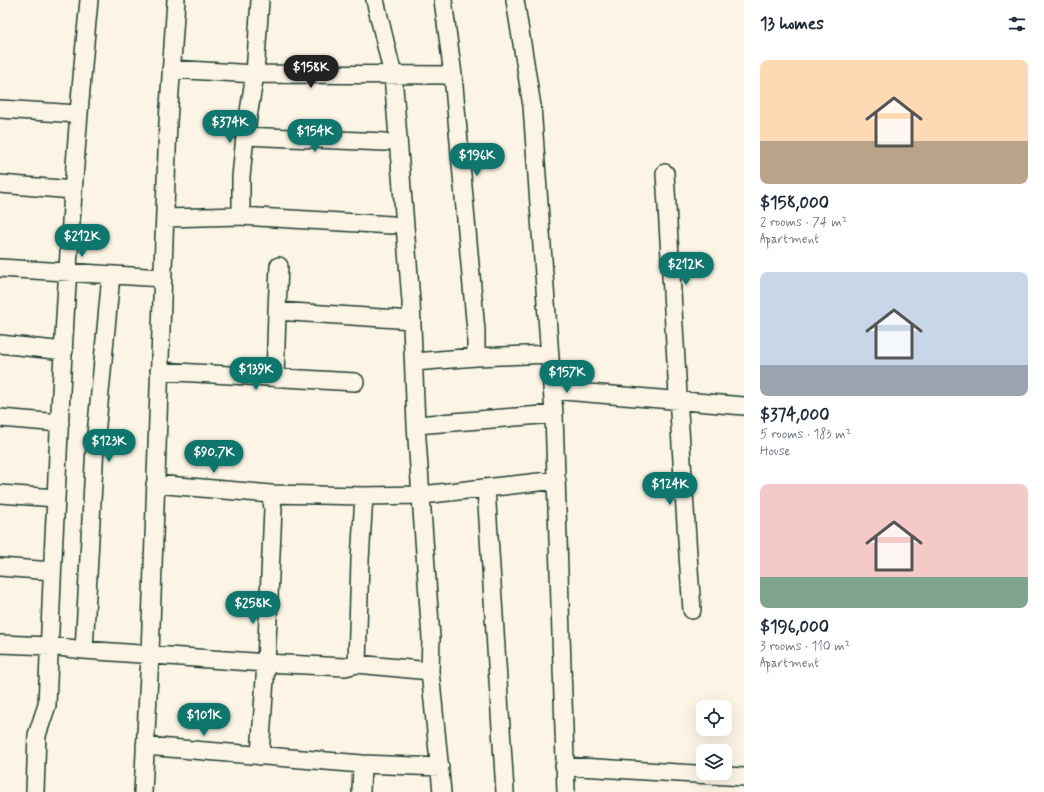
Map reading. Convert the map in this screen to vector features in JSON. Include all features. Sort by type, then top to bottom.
[{"type":"street","points":[[35,792],[37,735],[47,705],[52,571],[68,272],[78,114],[89,0]]},
{"type":"street","points":[[143,792],[150,655],[171,69],[176,0]]},
{"type":"street","points":[[241,216],[241,178],[245,136],[255,74],[260,0]]},
{"type":"street","points":[[375,0],[394,74],[412,320],[416,425],[431,638],[430,671],[442,792]]},
{"type":"street","points":[[443,0],[453,75],[476,331],[476,357]]},
{"type":"street","points":[[515,0],[532,106],[554,414],[566,792]]},
{"type":"street","points":[[171,69],[255,74],[453,75]]},
{"type":"street","points":[[0,109],[78,114]]},
{"type":"street","points":[[245,136],[385,142]]},
{"type":"street","points":[[665,173],[681,456],[692,610]]},
{"type":"street","points":[[0,184],[73,190]]},
{"type":"street","points":[[165,218],[241,216],[392,225]]},
{"type":"street","points":[[275,378],[279,266]]},
{"type":"street","points":[[0,268],[163,278]]},
{"type":"street","points":[[84,650],[95,446],[111,275]]},
{"type":"street","points":[[277,311],[412,320]]},
{"type":"street","points":[[0,344],[64,350]]},
{"type":"street","points":[[414,362],[476,357],[550,354]]},
{"type":"street","points":[[159,371],[355,382]]},
{"type":"street","points":[[552,390],[744,406]]},
{"type":"street","points":[[416,425],[554,414]]},
{"type":"street","points":[[0,418],[60,423]]},
{"type":"street","points":[[155,484],[271,494],[364,496],[422,495],[557,480]]},
{"type":"street","points":[[486,488],[504,792]]},
{"type":"street","points":[[0,494],[56,498]]},
{"type":"street","points":[[260,756],[274,509],[271,494]]},
{"type":"street","points":[[358,664],[360,560],[364,496]]},
{"type":"street","points":[[0,567],[52,571]]},
{"type":"street","points":[[0,644],[50,646],[84,650],[266,663],[345,667],[358,664],[430,671]]},
{"type":"street","points":[[145,746],[362,764],[440,766]]},
{"type":"street","points":[[361,792],[362,764]]},
{"type":"street","points":[[564,766],[744,778]]}]
